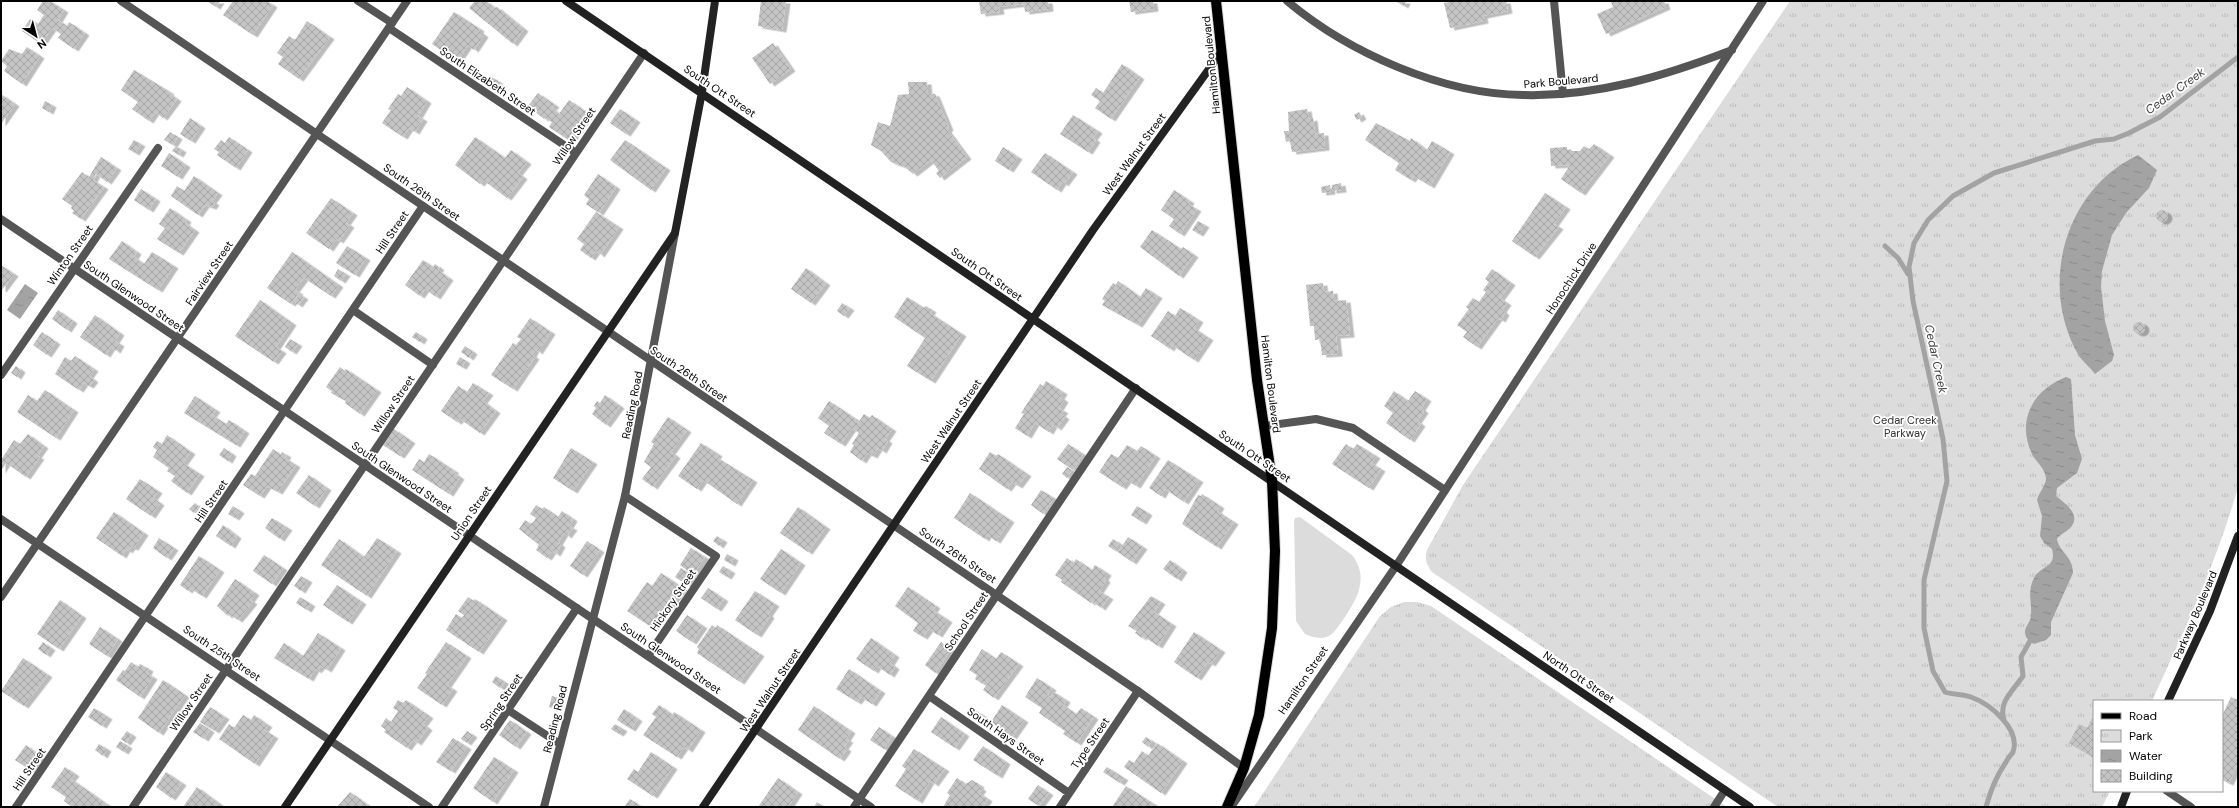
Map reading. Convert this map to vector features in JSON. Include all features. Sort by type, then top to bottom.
[{"type":"main road","name":"Hamilton Boulevard","points":[[1216,1],[1264,426],[1272,480],[1275,551],[1272,628],[1259,715],[1244,768]]},
{"type":"main road","points":[[1227,807],[1244,768]]},
{"type":"street","name":"South 26th Street","points":[[121,1],[1138,691],[1244,768]]},
{"type":"street","name":"South Elizabeth Street","points":[[358,1],[390,25],[576,153]]},
{"type":"street","name":"Fairview Street","points":[[1,596],[407,1]]},
{"type":"street","name":"South Ott Street","points":[[566,1],[1272,480],[1396,566]]},
{"type":"street","name":"Reading Road","points":[[544,807],[625,496],[702,92],[715,1]]},
{"type":"street","name":"Park Boulevard","points":[[1287,1],[1331,33],[1369,54],[1409,71],[1479,90],[1522,96],[1564,94],[1598,90],[1650,79],[1683,69],[1732,50]]},
{"type":"street","points":[[1554,1],[1564,94]]},
{"type":"street","name":"Honochick Drive","points":[[1396,566],[1763,1]]},
{"type":"street","name":"West Walnut Street","points":[[703,807],[1093,230],[1222,51]]},
{"type":"street","name":"Willow Street","points":[[133,807],[644,53]]},
{"type":"street","name":"Winton Street","points":[[1,375],[73,268],[158,148]]},
{"type":"street","name":"Hill Street","points":[[16,807],[423,206]]},
{"type":"street","name":"South Glenwood Street","points":[[1,219],[872,807]]},
{"type":"street","name":"Union Street","points":[[285,807],[675,233]]},
{"type":"street","points":[[353,310],[433,364]]},
{"type":"street","name":"School Street","points":[[854,807],[1136,388]]},
{"type":"street","points":[[1264,426],[1316,419],[1353,428],[1445,490]]},
{"type":"street","name":"Hickory Street","points":[[625,496],[716,556],[648,656]]},
{"type":"street","name":"South 25th Street","points":[[1,519],[146,615],[429,807]]},
{"type":"street","name":"Parkway Boulevard","points":[[2168,700],[2210,611],[2238,539]]},
{"type":"street","name":"North Ott Street","points":[[1396,566],[1750,807]]},
{"type":"street","name":"Hamilton Street","points":[[1231,807],[1396,566]]},
{"type":"street","name":"Spring Street","points":[[442,807],[577,608]]},
{"type":"street","name":"Type Street","points":[[1060,807],[1138,691]]},
{"type":"street","name":"South Hays Street","points":[[929,696],[1070,793]]},
{"type":"street","points":[[508,710],[560,744]]},
{"type":"street","points":[[1714,807],[1725,790]]},
{"type":"street","points":[[2121,807],[2127,792]]},
{"type":"street","points":[[2168,792],[2191,807]]},
{"type":"green space","name":"Cedar Creek Parkway","points":[[1790,1],[2238,1],[2238,487],[2230,515],[2210,569],[2152,700],[2093,700],[2093,792],[2110,792],[2102,807],[1778,807],[1432,572],[1427,564],[1427,550],[1463,485]]},
{"type":"green space","points":[[1300,517],[1352,555],[1360,571],[1360,587],[1354,602],[1336,630],[1329,636],[1322,638],[1316,638],[1305,634],[1296,621],[1294,521],[1295,518]]},
{"type":"green space","points":[[1404,602],[1417,602],[1431,606],[1727,807],[1254,807],[1380,616],[1391,607]]},
{"type":"water","points":[[2138,155],[2157,170],[2149,188],[2126,213],[2112,235],[2102,271],[2101,287],[2105,321],[2114,355],[2112,361],[2095,374],[2079,356],[2067,329],[2061,300],[2060,271],[2065,242],[2076,216],[2092,191],[2113,171]]},
{"type":"water","points":[[25,284],[38,293],[20,319],[7,310]]},
{"type":"water","points":[[2066,377],[2071,379],[2075,435],[2082,459],[2077,473],[2057,488],[2056,496],[2072,511],[2074,519],[2073,524],[2069,529],[2057,539],[2060,547],[2071,562],[2073,573],[2051,622],[2051,635],[2046,640],[2034,644],[2029,641],[2025,634],[2031,617],[2031,587],[2034,578],[2050,563],[2053,555],[2052,549],[2044,543],[2040,536],[2042,516],[2037,500],[2045,484],[2046,478],[2042,468],[2032,454],[2026,429],[2027,418],[2037,398],[2054,383]]},
{"type":"building","points":[[43,1],[50,1],[64,10],[58,20],[67,26],[69,22],[85,33],[74,49],[58,38],[61,34],[52,28],[41,44],[22,31],[30,19],[38,24],[44,15],[37,10]]},
{"type":"building","points":[[207,1],[220,1],[216,7]]},
{"type":"building","points":[[233,1],[267,1],[273,5],[253,35],[223,15]]},
{"type":"building","points":[[475,1],[486,1],[495,8],[497,7],[524,29],[513,44],[469,8]]},
{"type":"building","points":[[761,1],[786,1],[782,30],[758,26]]},
{"type":"building","points":[[979,1],[1048,1],[1049,9],[1025,12],[1024,4],[999,7],[1000,12],[981,14]]},
{"type":"building","points":[[1129,1],[1153,1],[1154,9],[1131,12]]},
{"type":"building","points":[[1395,1],[1406,1],[1404,6]]},
{"type":"building","points":[[1453,1],[1506,1],[1508,11],[1483,16],[1484,21],[1450,28],[1444,3]]},
{"type":"building","points":[[1664,1],[1666,7],[1606,34],[1597,14],[1613,7],[1611,2]]},
{"type":"building","points":[[454,12],[480,29],[479,31],[484,35],[474,50],[468,45],[457,61],[432,44]]},
{"type":"building","points":[[307,21],[330,37],[299,79],[278,64],[283,57],[277,53],[289,36],[295,40]]},
{"type":"building","points":[[773,43],[791,69],[770,84],[752,58]]},
{"type":"building","points":[[27,47],[40,56],[22,84],[4,71],[7,66],[1,61],[9,49],[22,54]]},
{"type":"building","points":[[1122,64],[1140,77],[1111,119],[1095,108],[1100,101],[1091,95],[1096,88],[1103,93]]},
{"type":"building","points":[[134,70],[170,92],[169,93],[177,99],[163,118],[155,112],[149,121],[132,109],[138,102],[121,90]]},
{"type":"building","points":[[492,77],[499,82],[493,91],[486,86]]},
{"type":"building","points":[[908,82],[927,82],[928,93],[935,94],[949,128],[947,130],[967,157],[940,178],[936,173],[939,171],[931,160],[913,174],[905,167],[891,162],[881,151],[871,145],[878,122],[890,126],[898,95],[909,94]]},
{"type":"building","points":[[407,87],[427,101],[418,116],[423,119],[415,132],[409,128],[403,137],[382,123],[391,110],[388,109],[398,94],[401,96]]},
{"type":"building","points":[[538,93],[555,105],[552,108],[559,114],[569,100],[589,114],[570,141],[549,127],[552,122],[545,118],[544,119],[528,106]]},
{"type":"building","points":[[1,94],[15,104],[1,124]]},
{"type":"building","points":[[45,101],[52,105],[49,112],[42,108]]},
{"type":"building","points":[[620,109],[636,120],[626,134],[610,123]]},
{"type":"building","points":[[1307,109],[1309,119],[1313,118],[1315,134],[1324,133],[1325,148],[1292,152],[1290,141],[1286,142],[1284,131],[1289,131],[1288,112]]},
{"type":"building","points":[[1359,112],[1362,117],[1357,120],[1354,115]]},
{"type":"building","points":[[1073,115],[1098,131],[1093,138],[1096,140],[1088,152],[1060,134]]},
{"type":"building","points":[[190,118],[201,126],[191,141],[180,134]]},
{"type":"building","points":[[1376,123],[1410,141],[1411,138],[1427,150],[1432,141],[1450,152],[1430,186],[1414,176],[1411,180],[1395,170],[1399,163],[1365,140]]},
{"type":"building","points":[[170,132],[178,137],[173,145],[164,140]]},
{"type":"building","points":[[229,137],[248,150],[236,168],[217,155],[219,152],[214,149],[221,140],[225,143]]},
{"type":"building","points":[[475,137],[505,158],[511,150],[527,162],[518,173],[523,177],[507,198],[483,180],[480,184],[455,165]]},
{"type":"building","points":[[134,140],[141,144],[135,153],[128,149]]},
{"type":"building","points":[[625,140],[666,168],[651,190],[610,160]]},
{"type":"building","points":[[1594,144],[1610,155],[1581,193],[1561,179],[1570,165],[1551,166],[1550,148],[1567,147],[1567,151],[1580,151],[1584,146],[1589,149]]},
{"type":"building","points":[[176,146],[182,150],[179,155],[172,151]]},
{"type":"building","points":[[1003,147],[1018,157],[1009,170],[995,161]]},
{"type":"building","points":[[169,153],[186,165],[178,177],[161,166]]},
{"type":"building","points":[[1045,153],[1073,172],[1064,184],[1062,182],[1057,190],[1031,172]]},
{"type":"building","points":[[101,157],[117,168],[107,182],[96,174],[93,180],[104,187],[81,219],[72,213],[74,211],[71,208],[72,206],[62,199],[82,172],[89,177]]},
{"type":"building","points":[[598,174],[616,187],[599,213],[586,204],[589,199],[584,195]]},
{"type":"building","points":[[194,176],[218,193],[212,201],[215,203],[212,207],[205,205],[198,215],[171,196],[177,186],[184,191]]},
{"type":"building","points":[[1341,183],[1342,190],[1332,191],[1332,185]]},
{"type":"building","points":[[1330,185],[1331,192],[1322,193],[1321,187]]},
{"type":"building","points":[[141,189],[156,199],[149,210],[134,200]]},
{"type":"building","points":[[1174,190],[1190,201],[1188,204],[1197,209],[1180,234],[1169,226],[1174,219],[1161,210]]},
{"type":"building","points":[[1545,193],[1566,207],[1554,224],[1559,227],[1535,257],[1512,241]]},
{"type":"building","points":[[331,198],[353,213],[346,223],[350,225],[339,241],[336,239],[329,249],[306,233]]},
{"type":"building","points":[[170,208],[187,220],[185,223],[195,230],[179,253],[157,239],[165,228],[159,224]]},
{"type":"building","points":[[2160,210],[2164,210],[2168,216],[2164,222],[2160,222],[2156,218],[2156,214]]},
{"type":"building","points":[[596,212],[619,227],[600,255],[596,251],[591,258],[580,250],[584,244],[577,239]]},
{"type":"building","points":[[1198,221],[1205,225],[1199,234],[1192,230]]},
{"type":"building","points":[[1152,230],[1181,249],[1183,247],[1194,255],[1179,276],[1140,247]]},
{"type":"building","points":[[122,241],[137,252],[134,257],[144,264],[152,252],[174,266],[158,290],[109,259]]},
{"type":"building","points":[[347,246],[366,258],[355,275],[336,263]]},
{"type":"building","points":[[292,252],[339,285],[331,296],[304,278],[295,290],[299,292],[291,304],[267,288]]},
{"type":"building","points":[[423,260],[433,267],[435,264],[440,268],[438,270],[449,278],[436,297],[425,289],[420,296],[405,285]]},
{"type":"building","points":[[1,265],[14,274],[2,290],[1,289]]},
{"type":"building","points":[[806,268],[826,283],[811,303],[791,289]]},
{"type":"building","points":[[338,269],[346,274],[341,281],[334,276]]},
{"type":"building","points":[[1492,269],[1511,283],[1500,298],[1507,303],[1502,310],[1505,313],[1501,320],[1498,318],[1477,347],[1463,337],[1467,332],[1457,325],[1469,309],[1466,307],[1473,298],[1479,302],[1486,292],[1483,290],[1489,282],[1485,279]]},
{"type":"building","points":[[1118,281],[1140,297],[1146,288],[1158,296],[1138,325],[1102,305],[1105,301],[1102,299],[1113,283],[1116,285]]},
{"type":"building","points":[[1323,283],[1324,292],[1333,291],[1334,301],[1346,300],[1350,335],[1336,336],[1338,354],[1322,355],[1320,339],[1315,340],[1314,326],[1310,326],[1306,285]]},
{"type":"building","points":[[299,294],[304,297],[298,305],[294,302]]},
{"type":"building","points":[[907,297],[924,308],[926,306],[932,310],[930,313],[962,334],[931,381],[907,366],[925,338],[894,317]]},
{"type":"building","points":[[260,300],[292,323],[276,347],[282,351],[274,362],[235,336]]},
{"type":"building","points":[[842,303],[850,308],[844,316],[837,311]]},
{"type":"building","points":[[1180,308],[1199,320],[1194,328],[1209,338],[1194,360],[1172,345],[1170,349],[1151,336],[1168,311],[1175,316]]},
{"type":"building","points":[[58,310],[73,321],[67,330],[52,319]]},
{"type":"building","points":[[95,315],[120,333],[115,341],[120,344],[116,351],[111,347],[106,355],[80,337]]},
{"type":"building","points":[[530,318],[551,332],[538,352],[535,349],[532,355],[535,357],[513,389],[491,375],[513,343],[516,345],[521,339],[517,337]]},
{"type":"building","points":[[2137,322],[2141,322],[2145,328],[2141,334],[2137,334],[2133,330],[2133,326]]},
{"type":"building","points":[[42,332],[56,342],[47,355],[33,345]]},
{"type":"building","points":[[416,332],[423,337],[420,342],[412,337]]},
{"type":"building","points":[[290,339],[298,344],[292,352],[285,347]]},
{"type":"building","points":[[465,346],[473,352],[469,358],[461,352]]},
{"type":"building","points":[[75,356],[94,369],[89,376],[94,380],[89,386],[84,383],[79,390],[55,374],[65,357],[71,361]]},
{"type":"building","points":[[460,357],[466,361],[462,367],[456,364]]},
{"type":"building","points":[[16,366],[21,370],[17,377],[11,373]]},
{"type":"building","points":[[340,367],[345,371],[346,369],[377,390],[360,414],[345,403],[346,401],[331,393],[332,391],[326,387]]},
{"type":"building","points":[[1046,381],[1063,392],[1060,397],[1064,400],[1059,408],[1064,411],[1061,414],[1065,417],[1057,428],[1053,425],[1049,432],[1035,423],[1027,436],[1015,428],[1024,414],[1021,413],[1040,384],[1043,386]]},
{"type":"building","points":[[473,383],[489,393],[483,401],[496,411],[480,433],[460,419],[457,422],[441,411],[458,386],[467,392]]},
{"type":"building","points":[[45,390],[74,410],[56,438],[17,412],[28,395],[37,401]]},
{"type":"building","points":[[1394,391],[1408,401],[1415,391],[1427,399],[1421,408],[1424,411],[1417,421],[1421,424],[1410,440],[1386,423],[1393,413],[1384,406]]},
{"type":"building","points":[[605,395],[620,406],[606,425],[592,414],[596,408],[594,406],[597,401],[600,403]]},
{"type":"building","points":[[195,396],[216,410],[212,415],[226,424],[229,420],[245,431],[236,445],[184,413]]},
{"type":"building","points":[[829,401],[856,419],[855,421],[858,423],[864,414],[870,418],[872,415],[892,429],[885,439],[888,441],[882,451],[878,448],[873,456],[867,453],[862,461],[850,452],[854,445],[852,444],[859,433],[852,428],[841,444],[824,433],[829,426],[818,418]]},
{"type":"building","points":[[668,417],[687,430],[671,452],[676,456],[653,487],[642,479],[651,467],[644,462],[654,444],[651,442]]},
{"type":"building","points":[[394,429],[411,441],[400,456],[383,445]]},
{"type":"building","points":[[28,434],[44,446],[37,456],[40,457],[26,477],[6,463],[1,471],[1,460],[14,440],[20,444]]},
{"type":"building","points":[[167,435],[191,452],[183,463],[200,474],[187,493],[171,481],[175,476],[167,471],[169,468],[153,457],[157,450],[153,447],[157,441],[162,444]]},
{"type":"building","points":[[701,443],[718,454],[716,457],[753,480],[737,504],[703,480],[697,489],[678,476]]},
{"type":"building","points":[[1068,444],[1083,454],[1073,470],[1057,459]]},
{"type":"building","points":[[1346,444],[1353,449],[1357,444],[1376,456],[1371,463],[1381,469],[1369,488],[1332,464]]},
{"type":"building","points":[[1127,445],[1137,451],[1141,446],[1156,456],[1136,486],[1127,480],[1122,487],[1099,472],[1111,454],[1118,458]]},
{"type":"building","points":[[224,448],[232,454],[228,461],[219,455]]},
{"type":"building","points":[[571,448],[593,462],[573,491],[553,478]]},
{"type":"building","points":[[273,449],[281,455],[282,452],[287,455],[285,458],[296,465],[278,492],[267,486],[260,496],[243,485],[251,474],[255,476]]},
{"type":"building","points":[[990,452],[996,456],[998,454],[1027,474],[1018,486],[1012,482],[1007,489],[979,469]]},
{"type":"building","points":[[429,454],[455,471],[453,472],[460,477],[449,494],[412,470],[419,459],[424,462]]},
{"type":"building","points":[[1168,460],[1199,480],[1184,502],[1165,489],[1161,496],[1149,488]]},
{"type":"building","points":[[1067,467],[1072,470],[1067,478],[1062,474]]},
{"type":"building","points":[[309,475],[327,488],[315,506],[296,493]]},
{"type":"building","points":[[140,479],[158,491],[153,498],[160,503],[151,516],[126,499]]},
{"type":"building","points":[[1041,490],[1054,498],[1043,514],[1031,505]]},
{"type":"building","points":[[970,493],[1010,520],[996,541],[987,535],[985,539],[954,518]]},
{"type":"building","points":[[1202,494],[1220,506],[1217,511],[1234,522],[1217,547],[1182,524],[1198,495],[1201,496]]},
{"type":"building","points":[[195,503],[199,506],[194,513],[189,509]]},
{"type":"building","points":[[536,505],[542,509],[544,507],[558,517],[562,511],[573,519],[569,526],[573,528],[567,536],[564,533],[558,543],[561,545],[556,554],[552,551],[547,558],[536,550],[539,545],[519,529],[525,520],[531,524],[534,521],[536,518],[530,514]]},
{"type":"building","points":[[233,506],[240,511],[235,518],[228,514]]},
{"type":"building","points":[[1137,506],[1148,513],[1142,522],[1131,515]]},
{"type":"building","points":[[798,507],[826,527],[808,552],[780,533]]},
{"type":"building","points":[[114,512],[144,533],[134,548],[131,547],[128,551],[126,549],[122,556],[96,538]]},
{"type":"building","points":[[272,518],[288,528],[280,539],[265,528]]},
{"type":"building","points":[[223,525],[237,536],[231,546],[216,536]]},
{"type":"building","points":[[717,536],[723,540],[719,546],[713,541]]},
{"type":"building","points":[[1128,537],[1143,547],[1132,562],[1118,552]]},
{"type":"building","points":[[159,538],[174,548],[167,558],[153,548]]},
{"type":"building","points":[[377,538],[397,551],[367,596],[321,565],[339,539],[364,557]]},
{"type":"building","points":[[1113,539],[1119,543],[1114,550],[1108,546]]},
{"type":"building","points":[[587,541],[600,550],[583,575],[570,566]]},
{"type":"building","points":[[691,548],[705,557],[693,575],[680,565]]},
{"type":"building","points":[[781,549],[801,563],[781,593],[760,579]]},
{"type":"building","points":[[727,554],[734,558],[731,564],[724,560]]},
{"type":"building","points":[[264,555],[283,568],[272,584],[253,571]]},
{"type":"building","points":[[199,556],[220,570],[202,596],[190,588],[188,591],[180,585]]},
{"type":"building","points":[[1067,558],[1074,563],[1076,559],[1092,570],[1095,565],[1107,573],[1104,578],[1106,580],[1099,591],[1109,597],[1101,608],[1092,601],[1091,603],[1061,582],[1062,580],[1055,575]]},
{"type":"building","points":[[1170,560],[1183,570],[1177,579],[1163,569]]},
{"type":"building","points":[[723,566],[731,571],[727,577],[719,572]]},
{"type":"building","points":[[681,568],[693,576],[687,585],[675,577]]},
{"type":"building","points":[[661,573],[683,588],[653,628],[627,611],[647,582],[652,586]]},
{"type":"building","points":[[301,576],[308,580],[301,591],[294,586]]},
{"type":"building","points":[[235,579],[255,593],[250,600],[253,602],[238,620],[229,614],[228,616],[217,606]]},
{"type":"building","points":[[337,585],[362,602],[348,622],[323,605]]},
{"type":"building","points":[[908,587],[936,606],[933,610],[948,620],[938,635],[929,629],[923,637],[913,631],[918,623],[895,606]]},
{"type":"building","points":[[708,588],[724,599],[717,609],[701,598]]},
{"type":"building","points":[[755,591],[775,604],[768,614],[770,616],[757,635],[735,620]]},
{"type":"building","points":[[1151,596],[1161,602],[1154,612],[1172,624],[1158,646],[1143,636],[1142,638],[1135,633],[1137,631],[1128,626]]},
{"type":"building","points":[[300,597],[311,604],[307,610],[296,603]]},
{"type":"building","points":[[468,597],[474,601],[475,599],[503,618],[479,652],[446,630],[456,614],[462,618],[464,615],[458,611]]},
{"type":"building","points":[[60,600],[82,616],[59,649],[37,634]]},
{"type":"building","points":[[687,615],[703,626],[692,642],[676,631]]},
{"type":"building","points":[[712,625],[716,628],[717,625],[760,654],[740,682],[697,653],[699,649],[697,647]]},
{"type":"building","points":[[100,627],[118,639],[107,656],[89,644]]},
{"type":"building","points":[[1194,632],[1221,650],[1211,664],[1208,662],[1197,678],[1174,662]]},
{"type":"building","points":[[318,633],[341,648],[327,670],[321,666],[317,671],[315,669],[309,679],[274,658],[284,643],[303,656]]},
{"type":"building","points":[[871,638],[895,655],[890,663],[895,667],[890,675],[877,666],[874,671],[856,659]]},
{"type":"building","points":[[43,642],[51,648],[46,655],[38,649]]},
{"type":"building","points":[[446,642],[467,656],[447,685],[453,689],[442,705],[417,688],[427,674],[425,673]]},
{"type":"building","points":[[941,642],[951,649],[935,673],[925,665]]},
{"type":"building","points":[[982,649],[996,659],[1001,652],[1019,664],[994,698],[983,690],[988,683],[986,681],[983,684],[975,679],[977,675],[969,670]]},
{"type":"building","points":[[23,658],[48,675],[24,706],[1,691]]},
{"type":"building","points":[[131,662],[138,667],[140,664],[149,669],[147,673],[153,677],[140,697],[116,680]]},
{"type":"building","points":[[849,669],[881,691],[872,704],[861,697],[857,702],[836,689]]},
{"type":"building","points":[[496,676],[505,682],[500,688],[492,682]]},
{"type":"building","points":[[1037,678],[1052,688],[1047,696],[1050,698],[1054,692],[1066,700],[1063,705],[1076,714],[1081,708],[1094,717],[1077,743],[1063,734],[1065,731],[1039,713],[1042,708],[1025,697]]},
{"type":"building","points":[[163,680],[185,695],[159,733],[138,718]]},
{"type":"building","points":[[552,696],[559,698],[555,709],[549,707]]},
{"type":"building","points":[[2231,697],[2238,700],[2238,763],[2229,783],[2223,780],[2223,714]]},
{"type":"building","points":[[398,700],[403,703],[406,700],[429,716],[423,724],[428,728],[417,743],[413,740],[407,748],[384,732],[386,730],[381,726],[386,718],[391,722],[398,711],[393,708]]},
{"type":"building","points":[[659,705],[673,715],[674,712],[701,730],[688,750],[684,747],[677,757],[643,735],[656,717],[652,714]]},
{"type":"building","points":[[1002,705],[1024,720],[1012,737],[991,722]]},
{"type":"building","points":[[814,706],[851,731],[846,739],[849,740],[844,747],[847,749],[840,759],[798,730]]},
{"type":"building","points":[[210,707],[225,717],[215,731],[200,722]]},
{"type":"building","points":[[94,708],[108,717],[102,726],[88,717]]},
{"type":"building","points":[[624,709],[638,719],[631,729],[617,720]]},
{"type":"building","points":[[977,711],[984,716],[980,722],[974,717]]},
{"type":"building","points":[[243,715],[251,720],[254,715],[268,725],[264,730],[274,736],[255,764],[219,739],[229,724],[234,728]]},
{"type":"building","points":[[941,717],[965,734],[955,748],[931,732]]},
{"type":"building","points":[[2093,718],[2093,757],[2069,743],[2079,724],[2087,728]]},
{"type":"building","points":[[510,720],[527,732],[516,747],[499,735]]},
{"type":"building","points":[[200,723],[210,730],[204,739],[193,732]]},
{"type":"building","points":[[615,724],[623,729],[619,734],[611,729]]},
{"type":"building","points":[[879,727],[892,736],[884,749],[870,740]]},
{"type":"building","points":[[127,731],[132,735],[126,743],[121,739]]},
{"type":"building","points":[[467,731],[473,735],[467,743],[461,739]]},
{"type":"building","points":[[1146,737],[1152,741],[1148,747],[1142,742]]},
{"type":"building","points":[[453,738],[467,747],[451,771],[436,762]]},
{"type":"building","points":[[120,741],[128,746],[124,752],[116,747]]},
{"type":"building","points":[[1157,743],[1183,761],[1161,793],[1124,767],[1129,760],[1134,763],[1142,751],[1148,756]]},
{"type":"building","points":[[99,744],[107,749],[103,756],[95,750]]},
{"type":"building","points":[[26,745],[40,756],[30,770],[15,760]]},
{"type":"building","points":[[983,746],[1006,762],[998,776],[973,760]]},
{"type":"building","points":[[914,749],[945,769],[934,784],[930,781],[918,801],[895,786],[906,769],[902,766]]},
{"type":"building","points":[[651,752],[673,767],[653,796],[627,779],[634,769],[638,772]]},
{"type":"building","points":[[494,757],[514,770],[493,802],[473,788]]},
{"type":"building","points":[[65,767],[75,774],[71,779],[107,804],[105,807],[72,807],[64,801],[66,797],[51,787]]},
{"type":"building","points":[[1107,767],[1124,778],[1120,783],[1103,772]]},
{"type":"building","points":[[166,772],[182,783],[171,798],[156,787]]},
{"type":"building","points":[[778,778],[798,792],[788,807],[758,807]]},
{"type":"building","points":[[957,778],[966,784],[972,780],[980,785],[979,787],[982,789],[979,793],[988,799],[983,807],[943,807],[950,795],[947,793]]},
{"type":"building","points":[[1038,785],[1049,793],[1039,806],[1028,799]]},
{"type":"building","points":[[1126,786],[1154,804],[1152,807],[1112,807]]},
{"type":"building","points":[[197,787],[224,807],[183,807]]},
{"type":"building","points":[[350,792],[368,805],[366,807],[337,807]]},
{"type":"building","points":[[630,799],[642,807],[624,807]]},
{"type":"building","points":[[817,802],[824,807],[814,807]]},
{"type":"waterway","name":"Cedar Creek","points":[[1986,807],[1997,778],[2013,752],[2014,743],[2012,735],[2002,718],[1987,705],[1979,700],[1965,695],[1945,692],[1933,671],[1924,628],[1924,580],[1947,481],[1943,439],[1913,301],[1909,267],[1914,243],[1928,220],[1953,196],[1994,173],[2095,141],[2114,139],[2129,133],[2160,117],[2238,57]]},
{"type":"waterway","points":[[1885,246],[1898,258],[1908,274]]},
{"type":"waterway","points":[[2004,720],[2003,708],[2011,692],[2023,676],[2021,657],[2030,641]]}]
